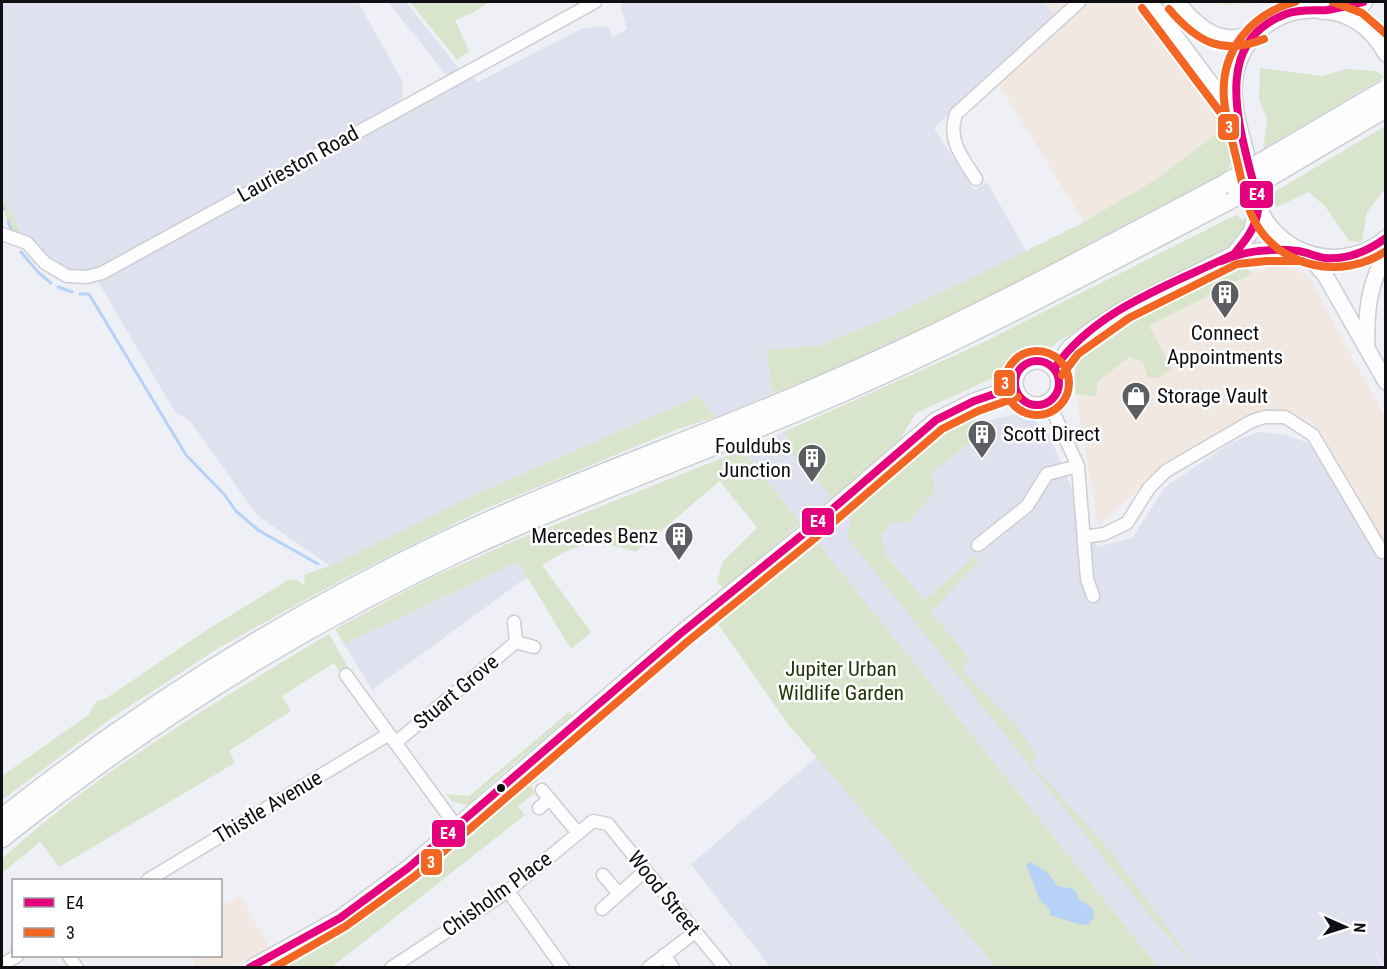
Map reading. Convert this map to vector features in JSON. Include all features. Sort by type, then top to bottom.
[{"type":"highway","points":[[1323,10],[1363,2]]},
{"type":"highway","points":[[779,411],[1221,186],[1386,89]]},
{"type":"highway","points":[[2,840],[33,813],[174,712],[291,640],[374,594],[533,519],[728,433],[957,340],[1237,196],[1386,108]]},
{"type":"highway","points":[[2,818],[159,703],[323,604],[481,525],[662,448],[728,433]]},
{"type":"main road","points":[[1150,2],[1237,118]]},
{"type":"main road","points":[[1177,2],[1192,21],[1211,34],[1240,37],[1286,14],[1323,10],[1355,19],[1373,34],[1386,54]]},
{"type":"main road","points":[[1260,29],[1245,48],[1234,86],[1237,118],[1258,204],[1271,227],[1320,267],[1386,382]]},
{"type":"main road","points":[[1234,254],[1251,232],[1258,204]]},
{"type":"main road","points":[[1054,369],[1070,347],[1124,309],[1234,254],[1267,250],[1303,252],[1324,257],[1344,257],[1375,247],[1386,238]]},
{"type":"main road","points":[[1367,351],[1366,323],[1371,285],[1386,253]]},
{"type":"main road","points":[[1040,361],[1054,369],[1058,387],[1048,401],[1041,404],[1027,402],[1021,398],[1015,387],[1017,373],[1028,362],[1040,361]]},
{"type":"main road","points":[[254,967],[376,894],[680,634],[807,531],[936,420],[974,401],[1015,387]]},
{"type":"main road","points":[[269,968],[291,946]]},
{"type":"street","name":"Laurieston Road","points":[[2,234],[27,243],[45,263],[67,276],[87,277],[102,273],[595,2]]},
{"type":"street","points":[[976,179],[955,146],[952,134],[956,114],[1079,2]]},
{"type":"street","points":[[1048,401],[1078,466],[1087,579],[1093,596]]},
{"type":"street","points":[[1084,537],[1104,534],[1127,523],[1149,488],[1166,471],[1252,421],[1265,417],[1285,417],[1313,435],[1382,552]]},
{"type":"street","points":[[978,545],[1027,506],[1047,474],[1078,466]]},
{"type":"street","name":"Stuart Grove","points":[[514,622],[516,642]]},
{"type":"street","name":"Stuart Grove","points":[[516,642],[534,647]]},
{"type":"street","name":"Stuart Grove","points":[[392,738],[516,642]]},
{"type":"street","points":[[346,675],[456,826]]},
{"type":"street","name":"Thistle Avenue","points":[[149,879],[392,738]]},
{"type":"street","points":[[539,808],[546,795],[578,833]]},
{"type":"street","name":"Chisholm Place","points":[[390,968],[508,891],[593,821],[601,821]]},
{"type":"street","name":"Wood Street","points":[[601,821],[608,824],[725,968]]},
{"type":"street","points":[[602,909],[645,871]]},
{"type":"street","points":[[603,875],[619,894]]},
{"type":"street","points":[[508,891],[564,968]]},
{"type":"street","points":[[648,968],[695,932]]},
{"type":"street","points":[[664,956],[673,968]]},
{"type":"street","points":[[2,965],[15,957]]},
{"type":"shaded area","points":[[2,2],[358,2],[403,82],[403,96],[399,101],[237,198],[117,266],[67,276],[27,243],[2,197]]},
{"type":"shaded area","points":[[388,2],[406,2],[461,71],[448,77]]},
{"type":"shaded area","points":[[625,2],[1044,2],[1055,15],[934,128],[974,190],[987,182],[1026,251],[890,317],[818,346],[767,350],[773,393],[716,418],[699,396],[461,501],[330,566],[257,515],[190,421],[175,412],[97,280],[456,87],[454,84],[472,76],[478,82],[583,28],[607,26],[613,37],[627,29],[620,5]]},
{"type":"shaded area","points":[[1044,2],[1150,2],[1237,118],[1155,180],[1084,222],[999,85],[1059,27],[1055,15]]},
{"type":"shaded area","points":[[1217,2],[1275,2],[1221,6]]},
{"type":"shaded area","points":[[1286,265],[1308,276],[1385,417],[1385,544],[1319,429],[1306,419],[1274,409],[1169,460],[1098,526],[1076,394],[1096,396],[1098,381],[1131,357],[1172,367],[1148,326],[1253,273],[1270,266]]},
{"type":"shaded area","points":[[1027,412],[1049,435],[1097,547],[1132,538],[1165,487],[1231,443],[1258,432],[1284,435],[1309,443],[1377,554],[1385,549],[1385,967],[1374,948],[1383,967],[1158,967],[813,537],[854,503],[865,535],[969,658],[931,612],[979,560],[975,557],[925,600],[885,555],[881,535],[892,522],[909,522],[935,491],[932,473],[981,433],[985,421]]},
{"type":"shaded area","points":[[786,431],[788,448],[833,499],[803,525],[742,450]]},
{"type":"shaded area","points":[[518,562],[527,577],[372,690],[344,644]]},
{"type":"shaded area","points":[[817,757],[996,967],[770,967],[691,864]]},
{"type":"shaded area","points":[[241,896],[270,949],[236,967],[196,967],[192,957],[222,957],[222,906]]},
{"type":"green space","points":[[410,2],[489,2],[474,12],[455,20],[469,51],[457,60]]},
{"type":"green space","points":[[1260,68],[1322,76],[1346,69],[1376,71],[1384,77],[1263,150],[1267,119],[1259,99]]},
{"type":"green space","points":[[1228,125],[1236,143],[1235,158],[1226,171],[1212,184],[963,313],[853,362],[773,393],[766,350],[818,346],[890,317],[1026,251],[1084,222],[1155,180]]},
{"type":"green space","points":[[1385,126],[1385,189],[1367,212],[1362,242],[1349,241],[1325,206],[1308,192],[1277,207],[1271,194]]},
{"type":"green space","points":[[2,197],[27,243],[13,236],[4,210],[2,211]]},
{"type":"green space","points":[[1236,215],[1245,221],[1245,236],[1233,249],[1116,307],[1059,341],[1047,352],[1031,353],[1012,362],[1002,374],[916,413],[900,439],[833,499],[788,448],[786,431],[982,343]]},
{"type":"green space","points":[[1244,267],[1253,273],[1149,326],[1172,368],[1158,378],[1147,377],[1143,362],[1130,357],[1098,381],[1096,396],[1076,394],[1076,368],[1080,359],[1090,349],[1130,324]]},
{"type":"green space","points":[[699,396],[715,417],[678,429],[480,511],[351,575],[220,647],[113,717],[2,800],[2,776],[88,715],[97,701],[105,699],[207,630],[288,580],[297,580],[304,585],[305,574],[330,566],[461,501]]},
{"type":"green space","points":[[973,420],[985,421],[981,433],[932,473],[935,491],[909,522],[892,522],[881,535],[885,555],[925,600],[975,556],[980,560],[931,612],[969,658],[962,670],[1014,723],[1037,756],[1030,762],[1106,846],[1197,967],[1156,923],[847,537],[854,503],[943,432]]},
{"type":"green space","points":[[742,450],[801,523],[724,589],[717,582],[723,561],[757,528],[720,481],[636,552],[609,545],[587,545],[566,551],[542,565],[591,632],[571,649],[518,562],[344,644],[335,629],[427,580],[509,543]]},
{"type":"green space","name":"Jupiter Urban Wildlife Garden","points":[[813,537],[1158,967],[996,967],[788,724],[715,620]]},
{"type":"green space","points":[[329,634],[349,669],[341,674],[334,663],[282,696],[291,711],[229,751],[235,763],[59,867],[40,842],[2,873],[2,859],[78,796],[160,739]]},
{"type":"green space","points":[[569,712],[572,715],[506,770],[468,806],[452,801],[446,794],[469,796]]},
{"type":"green space","points":[[560,749],[564,754],[536,778],[538,780],[531,786],[535,793],[518,806],[525,815],[332,967],[279,968],[287,960],[411,884],[432,863],[440,849]]},
{"type":"water","points":[[1031,862],[1048,873],[1058,886],[1074,889],[1080,900],[1093,909],[1094,917],[1089,924],[1081,925],[1050,915],[1050,910],[1040,900],[1026,865]]},
{"type":"waterway","points":[[8,222],[13,234]]},
{"type":"waterway","points":[[21,252],[51,283]]},
{"type":"waterway","points":[[58,287],[72,292]]},
{"type":"waterway","points":[[80,294],[89,294],[186,455],[224,494],[236,511],[258,530],[318,564]]},
{"type":"transit line","name":"3","points":[[1295,2],[1265,15],[1252,25],[1233,50],[1227,65],[1224,82],[1225,107],[1243,190],[1250,211],[1264,235],[1278,248],[1294,258],[1312,264],[1331,267],[1350,266],[1386,251]]},
{"type":"transit line","name":"3","points":[[1333,2],[1362,13],[1386,34]]},
{"type":"transit line","name":"E4","points":[[1054,369],[1071,348],[1112,314],[1160,288],[1234,254],[1246,239],[1258,210],[1239,123],[1237,100],[1237,79],[1241,59],[1250,41],[1264,25],[1291,12],[1327,10],[1363,2]]},
{"type":"transit line","name":"3","points":[[1142,8],[1229,124]]},
{"type":"transit line","name":"3","points":[[1169,9],[1190,30],[1211,43],[1235,46],[1264,39]]},
{"type":"transit line","name":"E4","points":[[1221,261],[1240,254],[1268,250],[1298,251],[1325,258],[1341,258],[1365,251],[1386,238]]},
{"type":"transit line","name":"3","points":[[1062,375],[1078,354],[1129,318],[1237,264],[1302,261]]},
{"type":"transit line","name":"3","points":[[1031,351],[1043,351],[1060,360],[1067,371],[1069,383],[1067,395],[1060,406],[1043,415],[1031,415],[1019,410],[1010,401],[1005,389],[1005,377],[1010,365],[1019,356],[1031,351]]},
{"type":"transit line","name":"E4","points":[[1037,361],[1052,368],[1059,383],[1052,398],[1037,405],[1022,398],[1015,383],[1022,368],[1037,361]]},
{"type":"transit line","name":"E4","points":[[249,968],[340,918],[408,868],[680,634],[807,531],[936,420],[974,401],[1015,387]]},
{"type":"transit line","name":"3","points":[[273,968],[346,926],[415,876],[687,642],[814,539],[942,429],[978,411],[1018,397]]},
{"type":"place","name":"Connect Appointments","points":[[1225,320]]},
{"type":"place","name":"Storage Vault","points":[[1136,422]]},
{"type":"place","name":"Scott Direct","points":[[982,460]]},
{"type":"place","name":"Fouldubs Junction","points":[[812,484]]},
{"type":"place","name":"Mercedes Benz","points":[[679,562]]}]
